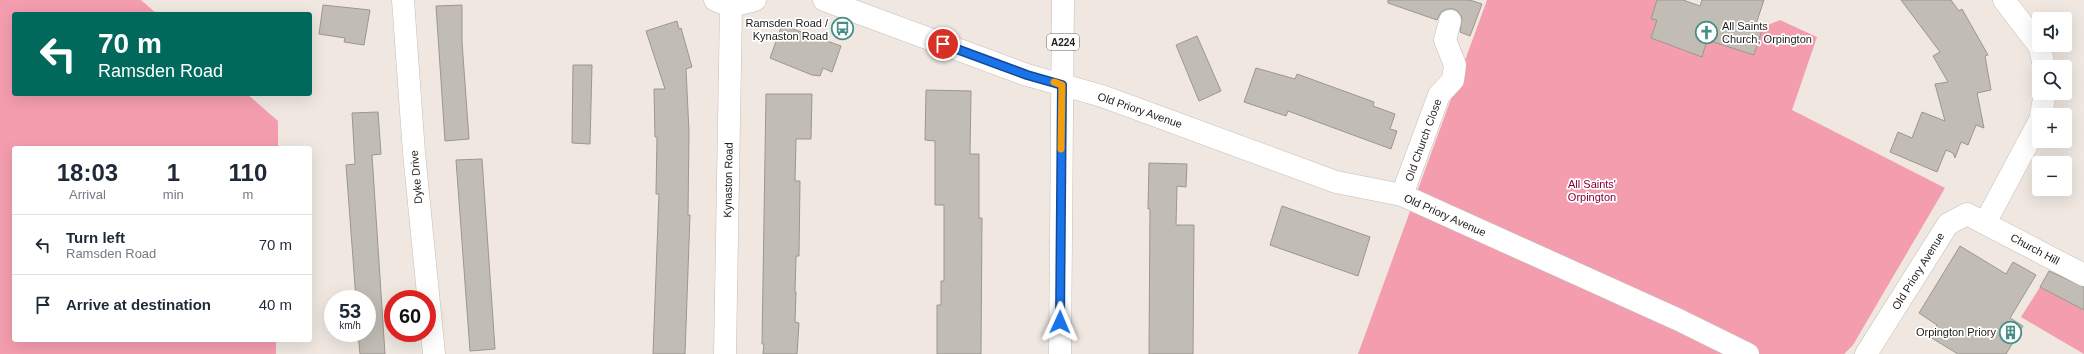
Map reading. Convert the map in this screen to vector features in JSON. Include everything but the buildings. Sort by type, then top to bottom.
[{"type":"street","name":"Dyke Drive","points":[[403,0],[414,153],[434,354]]},
{"type":"street","points":[[723,3],[755,0]]},
{"type":"street","name":"Old Priory Avenue","points":[[824,0],[1027,75],[1102,96],[1336,182],[1402,195],[1679,320],[1748,354]]},
{"type":"street","name":"A224","points":[[1060,354],[1064,0]]},
{"type":"street","points":[[2004,0],[2040,47],[2043,60]]},
{"type":"street","name":"Kynaston Road","points":[[723,3],[725,354]]},
{"type":"street","name":"Old Church Close","points":[[1402,195],[1439,95],[1453,80],[1455,65],[1445,40],[1450,21]]},
{"type":"street","points":[[1985,223],[2032,135]]},
{"type":"street","name":"Old Priory Avenue","points":[[1866,354],[1948,224],[1967,214],[1985,223]]},
{"type":"street","name":"Church Hill","points":[[1985,223],[2084,275]]},
{"type":"green space","points":[[0,0],[141,0],[155,12],[12,12],[12,96],[249,96],[278,121],[278,146],[12,146],[12,342],[276,342],[276,354],[0,354]]},
{"type":"green space","name":"All Saints' Orpington","points":[[1487,0],[1657,0],[1652,19],[1657,20],[1651,38],[1665,42],[1683,43],[1681,50],[1702,56],[1707,40],[1754,55],[1763,27],[1780,20],[1817,37],[1792,110],[1945,188],[1853,345],[1844,354],[1358,354]]},
{"type":"green space","points":[[2040,287],[2084,310],[2084,354],[2021,317]]},
{"type":"slow traffic","points":[[1054,82],[1062,85],[1061,149]]},
{"type":"place","name":"Ramsden Road / Kynaston Road","points":[[843,29]]},
{"type":"place","name":"All Saints Church, Orpington","points":[[1707,32]]},
{"type":"place","name":"Orpington Priory","points":[[2011,332]]},
{"type":"route","points":[[943,44],[1027,75],[1062,85],[1060,322]]}]
